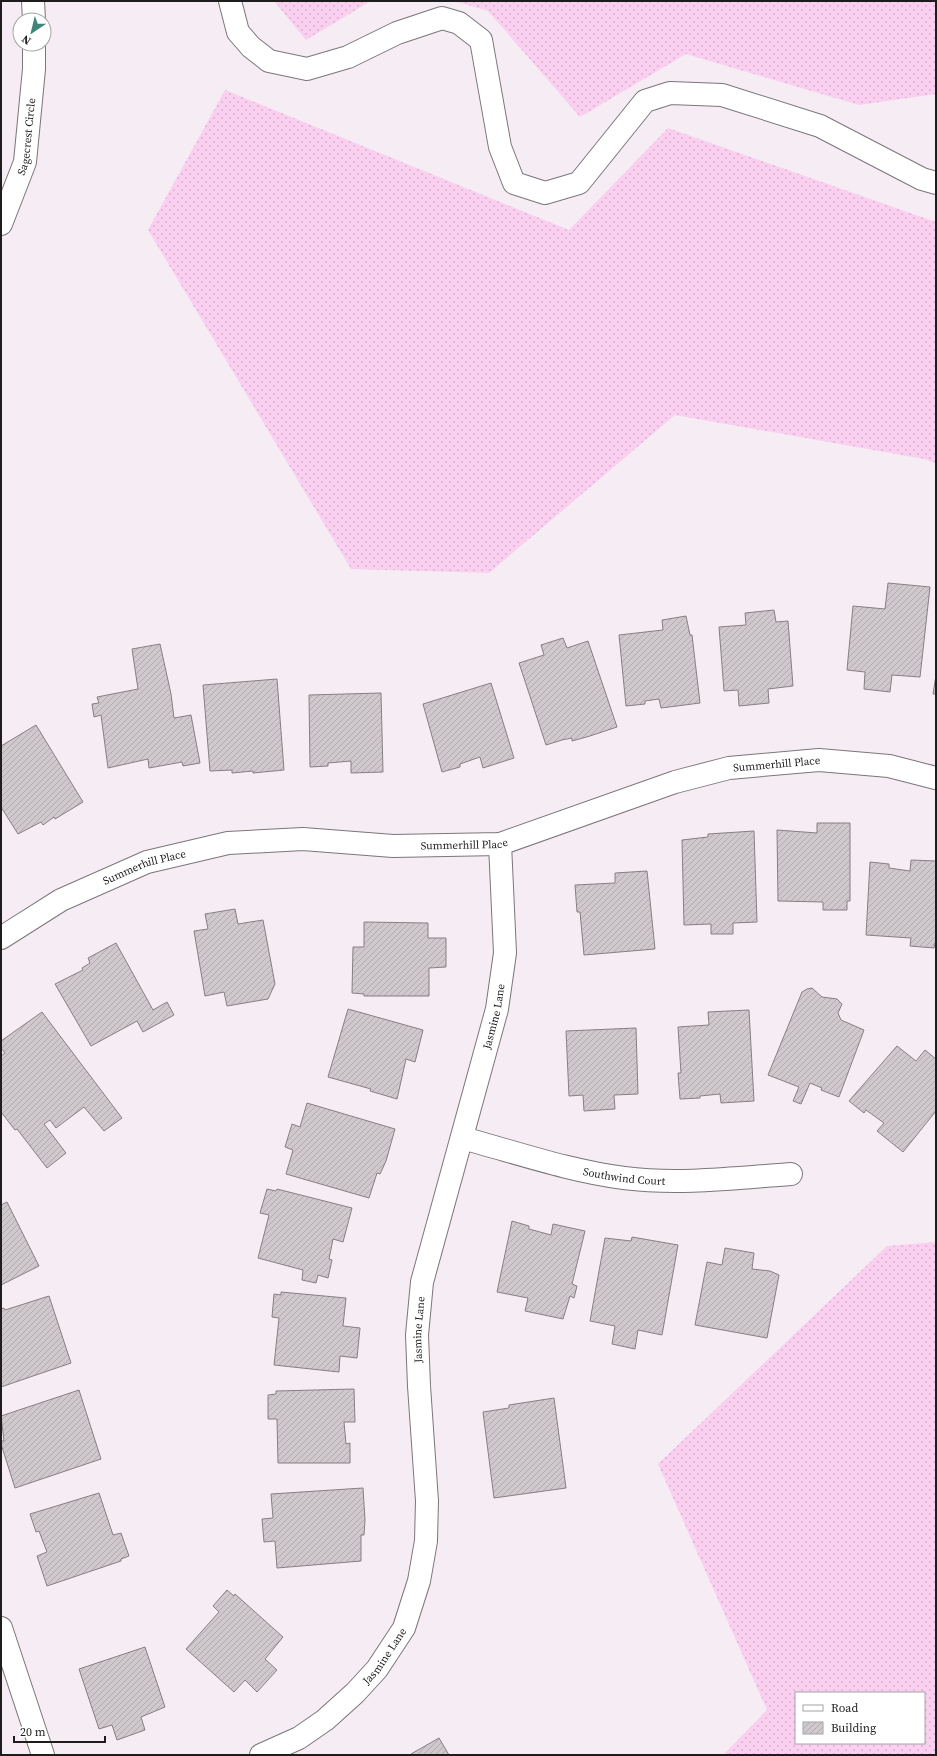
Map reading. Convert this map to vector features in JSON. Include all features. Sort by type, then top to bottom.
[{"type":"street","points":[[33,1],[34,12]]},
{"type":"street","points":[[230,1],[238,32],[251,47],[269,61],[307,69],[348,57],[397,33],[442,18],[459,23],[481,40],[500,147],[514,183],[546,192],[579,183],[645,101],[670,93],[722,95],[820,126],[922,179],[936,183]]},
{"type":"street","name":"Sagecrest Circle","points":[[1,224],[25,162],[34,69],[34,52]]},
{"type":"street","name":"Summerhill Place","points":[[1,938],[61,900],[147,862],[228,843],[303,839],[393,846],[500,844],[676,782],[729,768],[819,760],[889,766],[936,778]]},
{"type":"street","name":"Jasmine Lane","points":[[261,1755],[299,1738],[325,1720],[355,1693],[377,1669],[404,1628],[420,1581],[426,1541],[428,1501],[419,1386],[417,1335],[419,1309],[422,1282],[497,1009],[505,953],[500,844]]},
{"type":"street","name":"Southwind Court","points":[[462,1138],[557,1164],[624,1178],[686,1182],[791,1174]]},
{"type":"street","points":[[1,1628],[43,1755]]},
{"type":"shaded area","points":[[274,1],[371,1],[306,40]]},
{"type":"shaded area","points":[[454,1],[936,1],[936,94],[859,105],[686,54],[580,117],[488,11]]},
{"type":"shaded area","points":[[225,90],[569,230],[668,128],[936,222],[936,463],[924,459],[675,415],[489,573],[351,569],[148,230]]},
{"type":"shaded area","points":[[936,1242],[936,1755],[723,1755],[767,1710],[658,1464],[887,1246]]},
{"type":"building","points":[[888,583],[930,587],[920,677],[892,675],[890,692],[864,689],[865,672],[847,670],[853,606],[885,609]]},
{"type":"building","points":[[774,610],[776,622],[788,621],[793,686],[768,689],[769,703],[739,706],[738,690],[724,691],[719,627],[746,625],[745,613]]},
{"type":"building","points":[[686,616],[690,635],[692,635],[700,703],[661,708],[659,699],[645,701],[645,704],[626,706],[619,635],[663,630],[662,620]]},
{"type":"building","points":[[563,638],[567,648],[588,641],[617,727],[572,741],[572,738],[546,745],[519,663],[544,655],[541,645]]},
{"type":"building","points":[[160,644],[171,694],[174,718],[191,715],[200,763],[183,766],[182,762],[149,768],[148,759],[108,768],[101,715],[94,717],[92,704],[99,703],[97,697],[138,689],[132,649]]},
{"type":"building","points":[[936,675],[936,694],[933,694]]},
{"type":"building","points":[[277,679],[284,770],[253,773],[253,771],[232,773],[232,770],[210,771],[203,685]]},
{"type":"building","points":[[491,683],[514,758],[483,768],[480,757],[460,764],[460,767],[442,772],[423,704]]},
{"type":"building","points":[[381,693],[383,772],[351,773],[351,761],[328,763],[328,766],[310,767],[309,695]]},
{"type":"building","points":[[36,725],[83,802],[55,819],[54,817],[43,825],[41,822],[18,834],[1,807],[1,746]]},
{"type":"building","points":[[817,823],[850,823],[850,901],[847,901],[847,910],[823,910],[823,902],[778,901],[777,830],[817,833]]},
{"type":"building","points":[[754,831],[757,922],[733,923],[733,934],[711,934],[711,924],[684,925],[682,840],[708,837],[708,834]]},
{"type":"building","points":[[911,860],[936,861],[936,939],[934,948],[910,946],[911,938],[866,935],[870,862],[889,864],[889,868],[910,871]]},
{"type":"building","points":[[647,871],[655,949],[584,955],[580,912],[577,912],[575,885],[615,883],[615,873]]},
{"type":"building","points":[[235,909],[238,924],[263,920],[275,984],[268,999],[227,1006],[224,992],[205,996],[194,931],[208,929],[205,914]]},
{"type":"building","points":[[364,922],[428,923],[428,938],[446,938],[446,967],[429,968],[429,996],[364,996],[364,994],[352,993],[353,947],[364,947]]},
{"type":"building","points":[[116,943],[153,1010],[167,1002],[174,1015],[143,1032],[137,1021],[91,1046],[55,984],[83,970],[82,968],[90,963],[88,958]]},
{"type":"building","points":[[812,988],[822,997],[837,999],[842,1004],[838,1013],[841,1020],[864,1030],[839,1097],[821,1090],[822,1088],[810,1083],[801,1104],[793,1101],[799,1087],[768,1075],[802,992]]},
{"type":"building","points":[[348,1009],[423,1030],[415,1062],[406,1059],[397,1099],[370,1091],[371,1089],[328,1077]]},
{"type":"building","points":[[749,1010],[754,1101],[721,1103],[720,1094],[700,1096],[700,1098],[680,1099],[678,1073],[681,1073],[678,1027],[709,1025],[708,1012]]},
{"type":"building","points":[[42,1012],[122,1118],[104,1131],[84,1107],[56,1128],[50,1120],[44,1124],[66,1153],[47,1168],[17,1129],[15,1130],[1,1112],[1,1056],[5,1053],[1,1048],[1,1041]]},
{"type":"building","points":[[636,1028],[638,1094],[614,1095],[615,1109],[584,1111],[583,1095],[569,1096],[566,1031]]},
{"type":"building","points":[[897,1046],[916,1061],[925,1050],[936,1059],[936,1111],[903,1152],[877,1131],[884,1123],[866,1110],[864,1113],[849,1101]]},
{"type":"building","points":[[307,1103],[395,1129],[386,1161],[380,1174],[377,1173],[369,1198],[286,1174],[293,1150],[285,1147],[292,1124],[300,1127]]},
{"type":"building","points":[[267,1189],[276,1191],[277,1189],[352,1208],[343,1242],[333,1239],[329,1259],[332,1260],[328,1278],[318,1275],[316,1283],[302,1280],[303,1270],[258,1258],[269,1215],[260,1213]]},
{"type":"building","points":[[7,1202],[39,1266],[1,1285],[1,1205]]},
{"type":"building","points":[[512,1221],[529,1226],[529,1229],[551,1235],[553,1224],[585,1231],[572,1284],[577,1286],[574,1298],[570,1296],[563,1319],[525,1311],[528,1298],[497,1292]]},
{"type":"building","points":[[632,1237],[678,1245],[662,1335],[638,1330],[635,1349],[612,1344],[615,1326],[590,1321],[605,1238],[631,1241]]},
{"type":"building","points":[[725,1248],[754,1253],[752,1269],[770,1271],[779,1275],[767,1338],[695,1325],[707,1262],[722,1265]]},
{"type":"building","points":[[281,1292],[346,1298],[343,1326],[360,1328],[357,1358],[340,1356],[339,1372],[274,1365],[279,1318],[272,1317],[274,1294],[281,1295]]},
{"type":"building","points":[[49,1296],[71,1363],[1,1387],[1,1309],[4,1308],[5,1310]]},
{"type":"building","points":[[354,1389],[355,1422],[344,1422],[346,1444],[350,1443],[350,1463],[278,1463],[277,1419],[268,1419],[268,1395],[276,1394],[276,1391]]},
{"type":"building","points":[[79,1390],[101,1459],[15,1488],[1,1444],[1,1441],[4,1441],[1,1416]]},
{"type":"building","points":[[554,1398],[566,1488],[494,1498],[483,1412],[509,1408],[509,1405]]},
{"type":"building","points":[[363,1488],[365,1520],[364,1535],[361,1535],[361,1561],[277,1568],[275,1541],[264,1542],[262,1519],[273,1518],[271,1494]]},
{"type":"building","points":[[99,1493],[113,1535],[121,1533],[129,1556],[121,1559],[121,1561],[47,1586],[37,1556],[47,1552],[39,1531],[36,1532],[30,1514]]},
{"type":"building","points":[[227,1590],[234,1596],[235,1594],[283,1637],[265,1659],[277,1670],[257,1692],[245,1680],[234,1692],[186,1649],[219,1612],[213,1606]]},
{"type":"building","points":[[145,1647],[165,1707],[141,1717],[145,1730],[117,1740],[112,1725],[99,1729],[79,1669]]},
{"type":"building","points":[[439,1738],[449,1755],[411,1755],[411,1754]]}]
